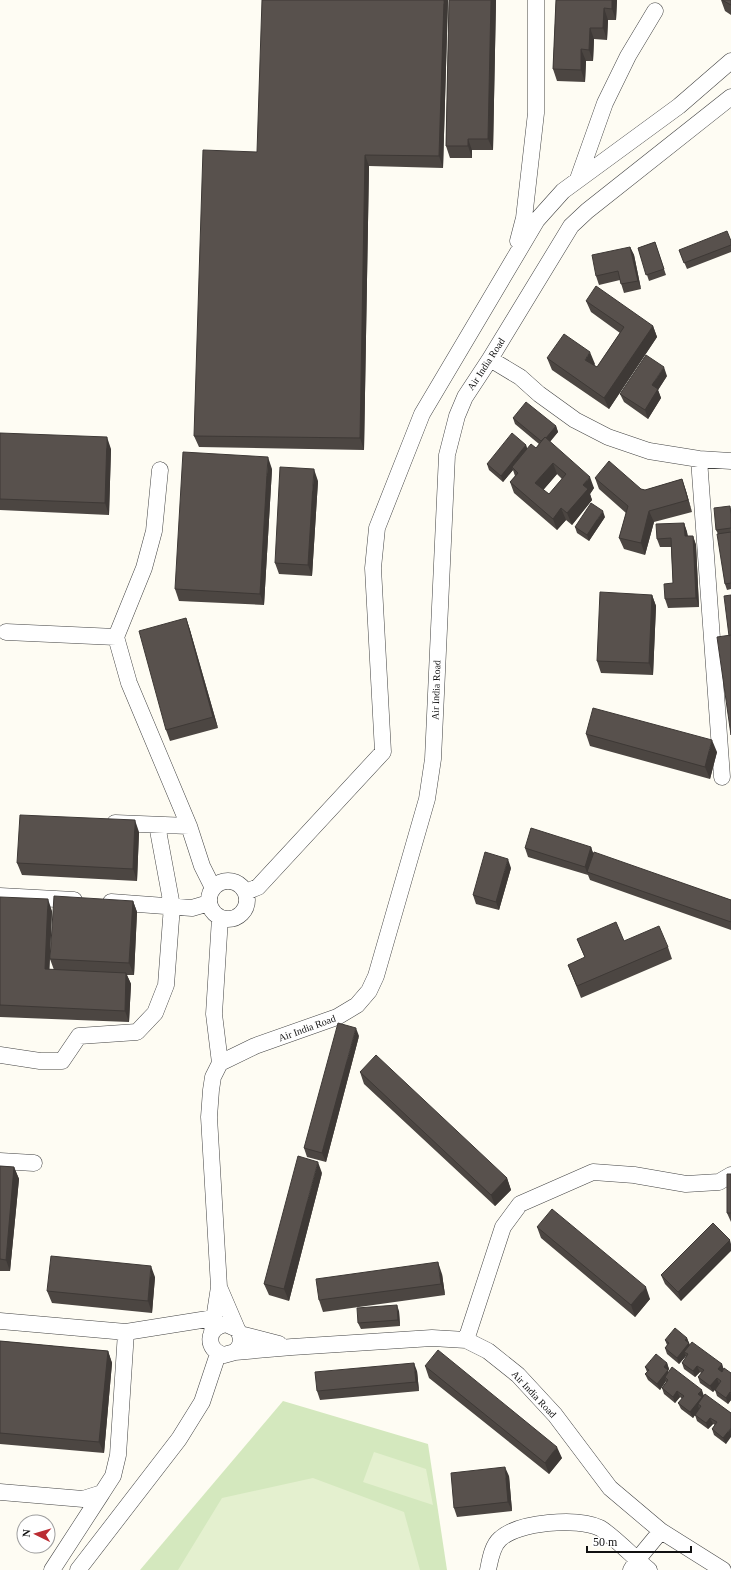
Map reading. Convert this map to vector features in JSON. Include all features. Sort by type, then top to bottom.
[{"type":"street","points":[[513,260],[524,218],[536,113],[536,0]]},
{"type":"street","points":[[578,179],[605,103],[628,56],[655,11]]},
{"type":"street","points":[[246,892],[258,887],[383,752],[373,568],[377,528],[422,414],[537,220],[563,191],[679,106],[731,61]]},
{"type":"street","name":"Air India Road","points":[[220,1063],[255,1046],[337,1017],[357,1004],[369,991],[376,976],[427,799],[433,759],[447,456],[457,416],[465,397],[490,359],[571,226],[599,201],[731,97]]},
{"type":"street","points":[[490,359],[520,377],[539,394],[575,420],[608,437],[649,451],[699,459],[731,461]]},
{"type":"street","points":[[699,459],[722,777]]},
{"type":"street","points":[[0,896],[192,908],[211,896],[220,882],[231,881],[242,886],[246,892],[246,906],[241,915],[227,920],[220,918],[212,911],[211,896],[189,826],[129,683],[116,637],[144,568],[154,531],[160,470]]},
{"type":"street","points":[[6,632],[116,637]]},
{"type":"street","points":[[101,823],[189,826]]},
{"type":"street","points":[[0,1055],[40,1061],[62,1061],[79,1036],[137,1032],[155,1013],[166,985],[172,906],[157,825]]},
{"type":"street","points":[[78,1570],[179,1439],[202,1402],[218,1354],[211,1347],[210,1337],[219,1286],[209,1117],[213,1077],[220,1063],[214,1014],[220,918]]},
{"type":"street","points":[[0,1161],[34,1163]]},
{"type":"street","points":[[466,1340],[503,1227],[520,1204],[593,1172],[634,1175],[686,1184],[719,1182],[731,1175]]},
{"type":"street","points":[[219,1286],[239,1332],[240,1344],[235,1352]]},
{"type":"street","points":[[0,1321],[126,1332],[213,1325]]},
{"type":"street","name":"Air India Road","points":[[213,1325],[217,1326],[226,1324],[239,1332],[292,1347]]},
{"type":"street","points":[[52,1570],[113,1476],[118,1456],[126,1332]]},
{"type":"street","name":"Air India Road","points":[[218,1354],[224,1356],[235,1352],[292,1347],[432,1338],[466,1340],[488,1351],[518,1375],[555,1415],[610,1488],[661,1531],[723,1570]]},
{"type":"street","points":[[0,1492],[83,1499],[102,1493]]},
{"type":"street","points":[[488,1570],[492,1554],[498,1540],[509,1532],[539,1525],[571,1522],[600,1528],[639,1567],[661,1531]]},
{"type":"green space","points":[[283,1401],[428,1444],[447,1570],[140,1570]]},
{"type":"green space","points":[[374,1452],[426,1469],[433,1505],[363,1482]]},
{"type":"green space","points":[[313,1478],[404,1512],[420,1570],[178,1570],[222,1498]]},
{"type":"building","points":[[262,0],[444,0],[439,156],[365,155],[360,438],[194,436],[203,150],[257,152]]},
{"type":"building","points":[[449,0],[491,0],[488,139],[468,139],[468,146],[446,146]]},
{"type":"building","points":[[556,0],[612,0],[612,9],[604,8],[603,28],[590,28],[589,50],[581,49],[581,70],[553,69]]},
{"type":"building","points":[[722,0],[731,0],[731,5]]},
{"type":"building","points":[[727,231],[731,245],[684,263],[679,250]]},
{"type":"building","points":[[655,242],[664,269],[646,275],[638,248]]},
{"type":"building","points":[[630,247],[638,281],[621,284],[618,271],[596,276],[592,255]]},
{"type":"building","points":[[596,286],[653,326],[604,398],[547,358],[564,334],[590,352],[585,360],[597,367],[624,327],[586,301]]},
{"type":"building","points":[[646,355],[664,367],[652,385],[658,389],[645,410],[620,394]]},
{"type":"building","points":[[526,402],[556,426],[546,438],[545,437],[541,441],[513,418]]},
{"type":"building","points":[[0,433],[107,437],[105,503],[0,499]]},
{"type":"building","points":[[512,433],[526,445],[501,476],[487,464]]},
{"type":"building","points":[[545,437],[590,477],[583,485],[588,489],[567,513],[561,508],[553,519],[510,482],[518,473],[512,467],[531,444],[536,448]],"holes":[[[553,463],[566,474],[549,494],[535,483]]]},
{"type":"building","points":[[183,452],[268,457],[260,594],[175,589]]},
{"type":"building","points":[[609,461],[641,489],[645,490],[682,479],[688,500],[649,511],[641,543],[619,538],[628,506],[595,478]]},
{"type":"building","points":[[280,467],[314,469],[308,565],[275,563]]},
{"type":"building","points":[[591,503],[603,511],[587,535],[575,527]]},
{"type":"building","points":[[730,506],[731,528],[716,530],[714,508]]},
{"type":"building","points":[[684,523],[685,536],[693,536],[696,598],[665,599],[664,584],[673,583],[671,538],[657,539],[656,524]]},
{"type":"building","points":[[731,532],[731,583],[725,584],[717,534]]},
{"type":"building","points":[[600,592],[652,595],[649,663],[597,661]]},
{"type":"building","points":[[731,595],[731,635],[729,636],[724,596]]},
{"type":"building","points":[[186,618],[213,717],[166,730],[139,631]]},
{"type":"building","points":[[731,635],[731,735],[717,637]]},
{"type":"building","points":[[593,708],[712,740],[705,767],[586,734]]},
{"type":"building","points":[[20,815],[135,820],[133,869],[17,863]]},
{"type":"building","points":[[531,828],[591,847],[585,867],[525,848]]},
{"type":"building","points":[[485,852],[508,859],[496,902],[473,895]]},
{"type":"building","points":[[594,852],[731,900],[731,922],[587,872]]},
{"type":"building","points":[[54,896],[133,901],[129,963],[50,959]]},
{"type":"building","points":[[0,897],[48,899],[45,969],[126,973],[125,1011],[0,1005]]},
{"type":"building","points":[[616,922],[624,941],[659,926],[668,947],[577,986],[568,965],[585,957],[577,939]]},
{"type":"building","points":[[338,1023],[356,1028],[322,1153],[304,1148]]},
{"type":"building","points":[[376,1055],[507,1178],[491,1195],[360,1072]]},
{"type":"building","points":[[298,1156],[318,1162],[284,1289],[264,1284]]},
{"type":"building","points":[[0,1166],[14,1167],[6,1260],[0,1259]]},
{"type":"building","points":[[727,1174],[731,1174],[731,1213],[727,1213]]},
{"type":"building","points":[[552,1209],[646,1287],[631,1305],[537,1227]]},
{"type":"building","points":[[713,1223],[730,1240],[678,1292],[661,1275]]},
{"type":"building","points":[[51,1256],[151,1266],[148,1301],[47,1291]]},
{"type":"building","points":[[438,1262],[441,1284],[319,1300],[316,1279]]},
{"type":"building","points":[[397,1305],[398,1320],[358,1323],[357,1308]]},
{"type":"building","points":[[675,1328],[687,1338],[685,1340],[689,1343],[677,1358],[665,1348],[669,1343],[665,1340]]},
{"type":"building","points":[[0,1341],[108,1351],[99,1442],[0,1433]]},
{"type":"building","points":[[692,1342],[722,1364],[718,1369],[722,1372],[724,1368],[731,1373],[731,1393],[730,1392],[726,1398],[715,1390],[721,1381],[717,1378],[710,1386],[698,1377],[704,1370],[697,1366],[693,1371],[682,1363],[688,1354],[684,1352]]},
{"type":"building","points":[[438,1350],[557,1447],[545,1463],[425,1366]]},
{"type":"building","points":[[656,1354],[667,1363],[664,1367],[668,1370],[657,1384],[645,1374],[649,1370],[645,1367]]},
{"type":"building","points":[[414,1363],[416,1382],[317,1391],[315,1372]]},
{"type":"building","points":[[672,1367],[702,1390],[698,1394],[702,1397],[690,1412],[678,1403],[684,1396],[677,1391],[673,1397],[662,1388],[668,1380],[665,1377]]},
{"type":"building","points":[[705,1394],[731,1413],[731,1428],[723,1438],[712,1429],[717,1422],[710,1418],[706,1423],[695,1415],[701,1406],[698,1404]]},
{"type":"building","points":[[505,1467],[508,1502],[454,1508],[451,1473]]}]
